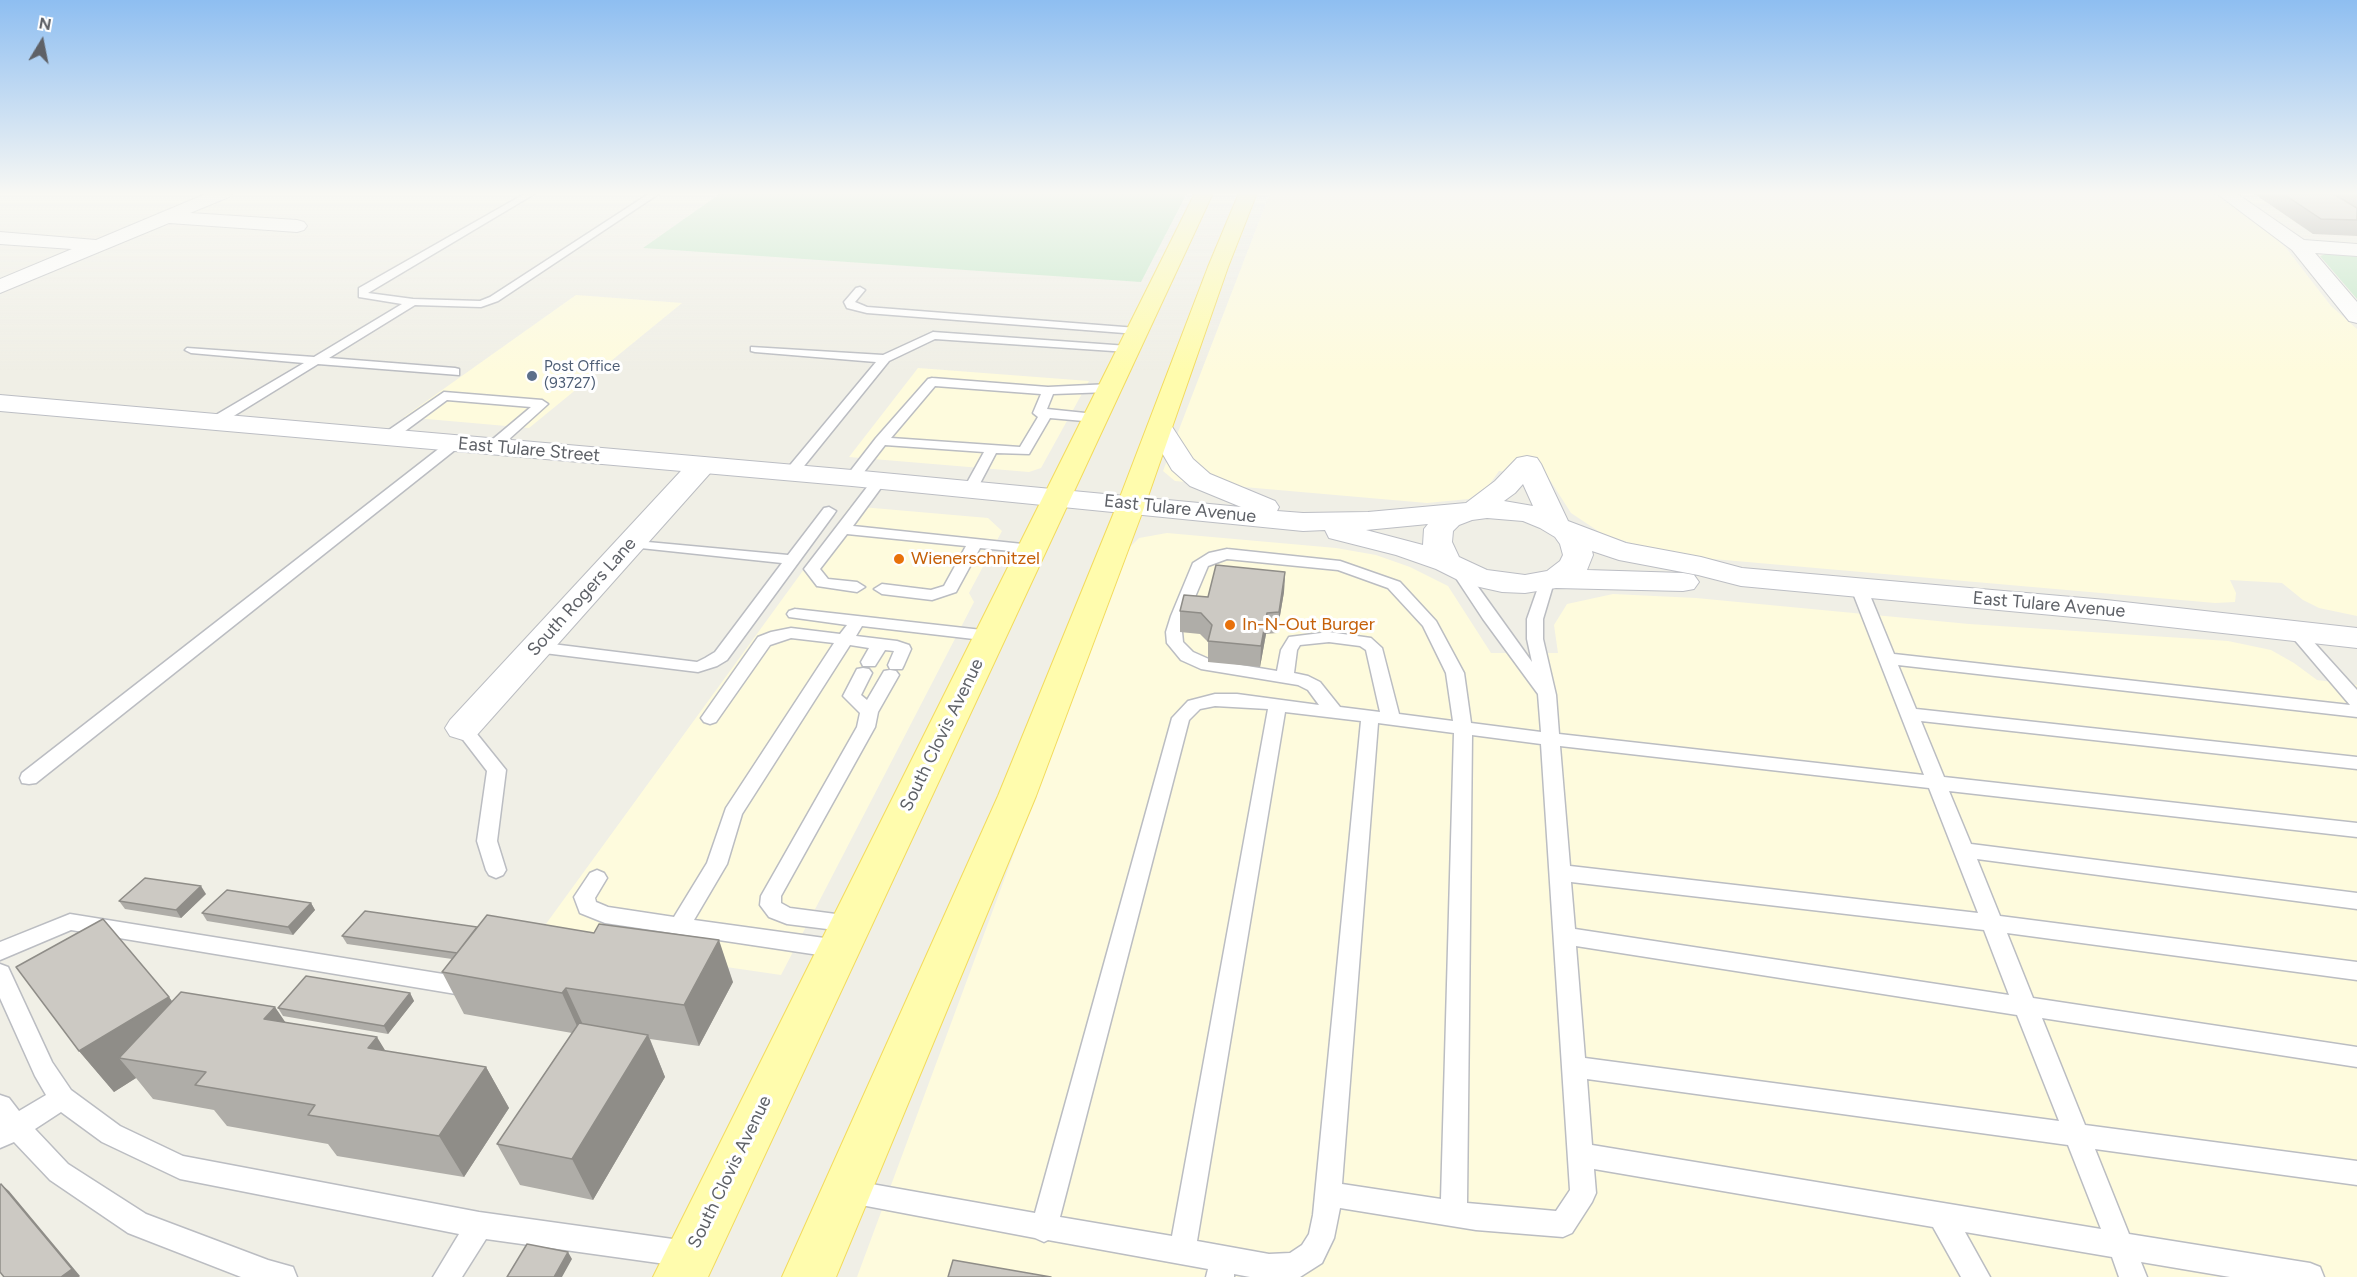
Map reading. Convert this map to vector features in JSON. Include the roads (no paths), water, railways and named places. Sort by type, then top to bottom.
[{"type":"main road","name":"South Clovis Avenue","points":[[685,1266],[1175,253]]},
{"type":"main road","points":[[809,1277],[1017,796],[1160,427],[1208,264],[1214,253]]},
{"type":"street","points":[[0,287],[81,253]]},
{"type":"street","points":[[2304,253],[2357,316]]},
{"type":"street","name":"East Tulare Street","points":[[0,403],[1057,498]]},
{"type":"street","points":[[1160,427],[1182,464],[1200,480],[1303,522]]},
{"type":"street","points":[[1452,566],[1437,542],[1439,529],[1449,519],[1471,511],[1505,486],[1527,464],[1560,528],[1575,543],[1578,555],[1574,566],[1551,581]]},
{"type":"street","name":"South Rogers Lane","points":[[463,728],[702,465]]},
{"type":"street","name":"East Tulare Avenue","points":[[1057,498],[1303,522],[1368,521],[1471,511],[1510,510],[1531,514],[1619,551],[1701,566],[1741,577],[2106,610],[2357,638]]},
{"type":"street","name":"East Tulare Avenue","points":[[1303,522],[1407,549],[1502,583],[1613,579],[1705,584],[1741,577]]},
{"type":"lane","points":[[428,253],[363,290],[363,295],[413,302],[481,304],[494,299],[565,253]]},
{"type":"lane","points":[[860,290],[849,302],[851,306],[867,310],[1133,340]]},
{"type":"lane","points":[[214,422],[413,302]]},
{"type":"lane","points":[[791,473],[885,359],[933,335],[1133,340]]},
{"type":"lane","points":[[755,349],[885,359]]},
{"type":"lane","points":[[191,350],[454,372]]},
{"type":"lane","points":[[852,478],[932,382],[1048,391],[1110,388]]},
{"type":"lane","points":[[1048,391],[1039,412],[1095,418]]},
{"type":"lane","points":[[388,437],[444,396],[542,404],[492,447]]},
{"type":"lane","points":[[881,441],[1024,451],[1047,413]]},
{"type":"lane","points":[[29,778],[455,443]]},
{"type":"lane","points":[[970,490],[992,449]]},
{"type":"lane","points":[[856,587],[823,583],[812,569],[879,481]]},
{"type":"lane","points":[[536,648],[698,667],[721,656],[830,512]]},
{"type":"lane","points":[[843,529],[1032,549]]},
{"type":"lane","points":[[631,543],[793,560]]},
{"type":"lane","points":[[882,589],[932,595],[950,589],[975,543]]},
{"type":"lane","points":[[1335,712],[1314,686],[1302,680],[1207,665],[1187,656],[1175,643],[1174,632],[1179,616],[1201,563],[1214,556],[1227,554],[1275,558],[1340,566],[1394,585],[1430,624],[1455,673],[1463,729],[1454,1214]]},
{"type":"lane","points":[[1452,566],[1547,696]]},
{"type":"lane","points":[[1328,1194],[1454,1214],[1563,1224],[1583,1193],[1547,696],[1535,639],[1535,619],[1551,581]]},
{"type":"lane","points":[[1859,588],[2133,1277]]},
{"type":"lane","points":[[795,614],[991,636]]},
{"type":"lane","points":[[679,926],[717,864],[733,813],[857,621]]},
{"type":"lane","points":[[2295,631],[2357,701]]},
{"type":"lane","points":[[710,718],[764,641],[777,635],[791,633],[897,646],[903,650],[870,712],[866,727],[771,896],[771,905],[776,911],[845,937]]},
{"type":"lane","points":[[846,1191],[1182,1252],[1221,1268],[1294,1266],[1312,1254],[1321,1238],[1328,1194],[1380,718],[1374,648],[1365,642],[1329,637],[1295,641],[1289,650],[1285,676]]},
{"type":"lane","points":[[870,712],[852,696],[880,644]]},
{"type":"lane","points":[[1888,659],[2357,711]]},
{"type":"lane","points":[[1044,1228],[1181,718],[1194,705],[1215,700],[1237,700],[1463,729],[2357,830]]},
{"type":"lane","points":[[1182,1252],[1277,706]]},
{"type":"lane","points":[[1909,714],[2357,763]]},
{"type":"lane","points":[[463,728],[497,770],[487,841],[496,870]]},
{"type":"lane","points":[[1963,850],[2357,901]]},
{"type":"lane","points":[[1560,873],[1992,923],[2357,971]]},
{"type":"lane","points":[[597,878],[584,897],[587,907],[605,915],[679,926],[845,937]]},
{"type":"lane","points":[[0,951],[70,922],[469,987]]},
{"type":"lane","points":[[1564,936],[2357,1057]]},
{"type":"lane","points":[[0,973],[43,1069],[62,1098],[111,1134],[180,1167],[685,1266]]},
{"type":"lane","points":[[1574,1067],[2076,1133],[2357,1173]]},
{"type":"lane","points":[[8,1132],[62,1098]]},
{"type":"lane","points":[[0,1106],[8,1132],[59,1172],[137,1224],[268,1274],[283,1277]]},
{"type":"lane","points":[[1580,1155],[2310,1277]]},
{"type":"lane","points":[[1941,1215],[1976,1277]]},
{"type":"lane","points":[[447,1277],[479,1225]]},
{"type":"place","name":"Post Office (93727)","points":[[532,376]]},
{"type":"place","name":"Wienerschnitzel","points":[[899,559]]},
{"type":"place","name":"In-N-Out Burger","points":[[1230,625]]}]
